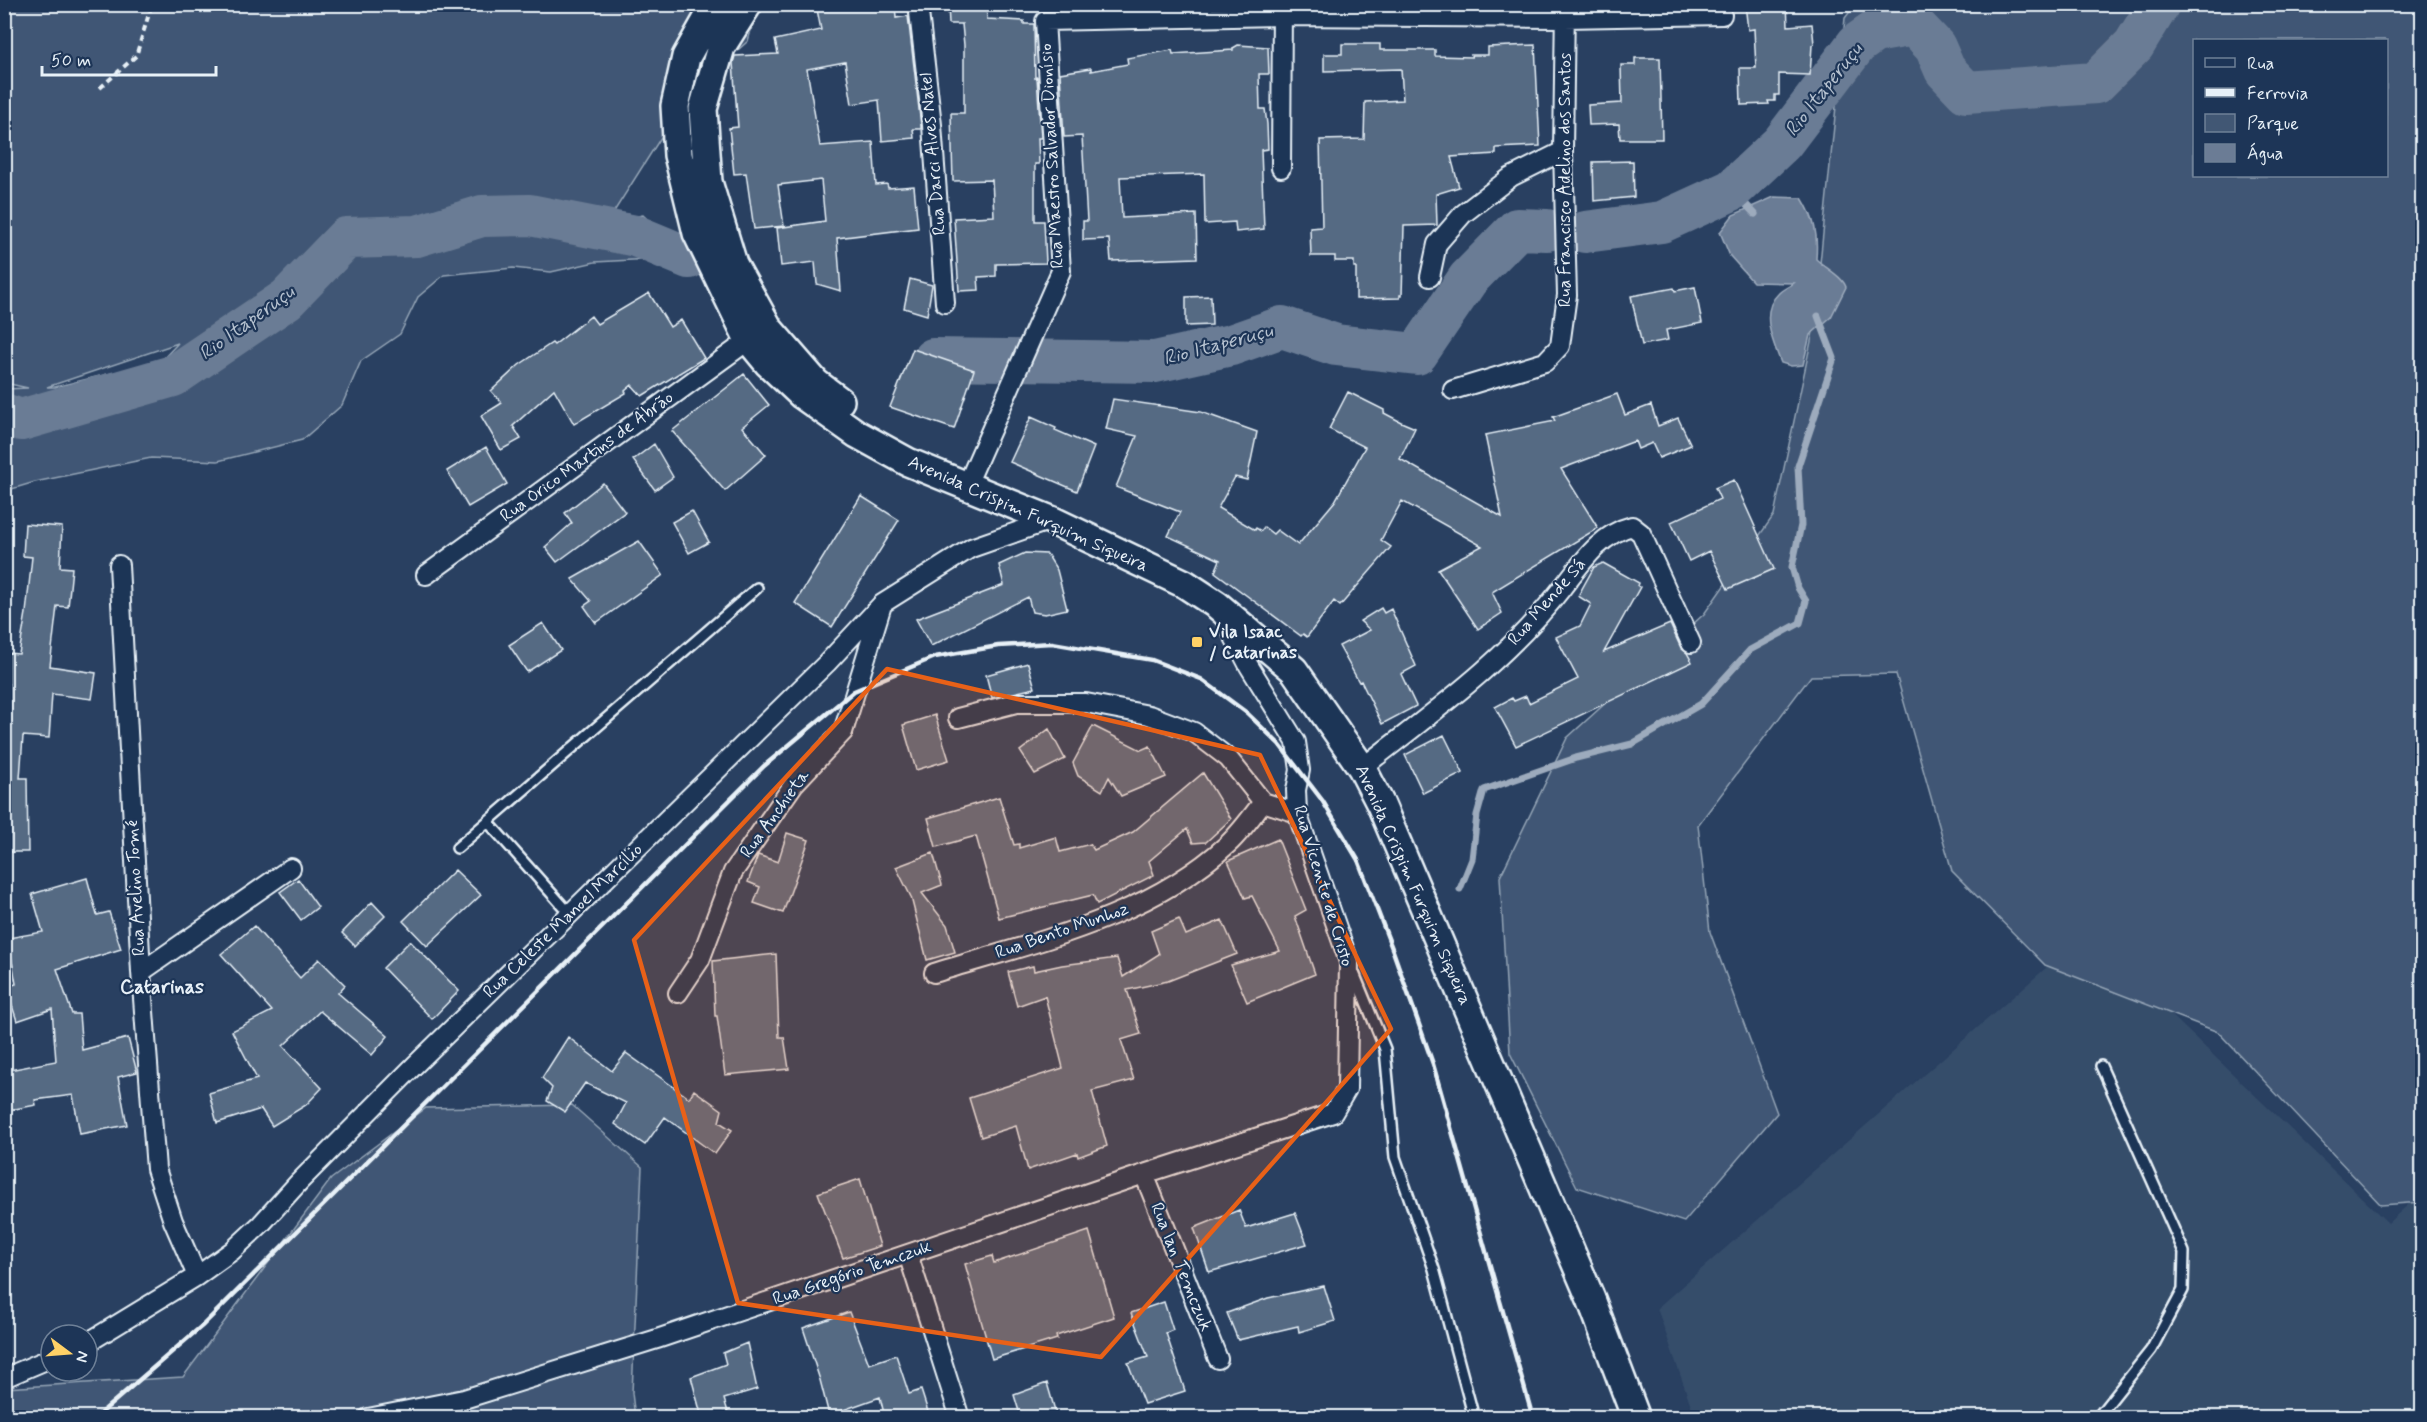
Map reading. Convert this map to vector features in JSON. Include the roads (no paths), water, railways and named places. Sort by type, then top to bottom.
[{"type":"main road","name":"Avenida Crispim Furquim Siqueira","points":[[716,4],[686,57],[675,106],[678,155],[698,233],[749,340],[768,363],[802,395],[857,434],[908,462],[1051,520],[1185,584],[1217,605],[1294,670],[1362,768],[1381,805],[1586,1287],[1636,1418]]},
{"type":"main road","points":[[748,4],[721,47],[703,109],[708,182],[733,264],[769,328],[816,383],[867,422],[879,446]]},
{"type":"street","name":"Rua Darci Alves Natel","points":[[918,4],[932,125],[945,303]]},
{"type":"street","points":[[1281,168],[1282,10],[1565,11],[1722,15]]},
{"type":"street","name":"Rua Maestro Salvador Dionísio","points":[[966,487],[1060,272],[1045,21],[1282,10]]},
{"type":"street","name":"Rua Francisco Adelino dos Santos","points":[[1453,390],[1545,362],[1560,346],[1567,295],[1563,151],[1565,11]]},
{"type":"street","points":[[1430,277],[1437,244],[1463,213],[1511,177],[1563,151]]},
{"type":"street","name":"Rua Orico Martins de Abrão","points":[[426,574],[749,340]]},
{"type":"street","name":"Rua Celeste Manoel Marcílio","points":[[99,1336],[197,1276],[232,1251],[261,1224],[299,1182],[407,1073],[826,663],[882,604],[971,548],[1051,520]]},
{"type":"street","name":"Rua Mende Sá","points":[[1362,768],[1490,666],[1545,611],[1593,548],[1622,529],[1632,526],[1641,533],[1691,643]]},
{"type":"street","name":"Rua Avelino Tomé","points":[[119,565],[141,972],[156,1169],[173,1221],[197,1276]]},
{"type":"street","name":"Rua Anchieta","points":[[678,993],[700,960],[733,872],[794,784],[843,732],[882,604]]},
{"type":"street","name":"Rua Vicente de Cristo","points":[[1217,605],[1249,666],[1296,742],[1300,770],[1296,790],[1297,813],[1349,962],[1347,1089],[1333,1113]]},
{"type":"street","points":[[958,718],[1016,703],[1086,703],[1149,715],[1194,732],[1228,758],[1263,802],[1297,813]]},
{"type":"street","name":"Rua Bento Munhoz","points":[[934,973],[1053,936],[1129,909],[1190,874],[1229,843],[1263,802]]},
{"type":"street","points":[[141,972],[291,868]]},
{"type":"street","name":"Rua Gregório Temczuk","points":[[368,1418],[464,1399],[657,1340],[1144,1174],[1333,1113]]},
{"type":"street","name":"Rua Ian Temczuk","points":[[1144,1174],[1218,1359]]},
{"type":"street","points":[[908,1254],[960,1418]]},
{"type":"street","points":[[4,1377],[39,1363]]},
{"type":"lane","points":[[458,848],[757,588]]},
{"type":"lane","points":[[488,822],[570,914]]},
{"type":"lane","points":[[1349,962],[1385,1049],[1395,1157],[1434,1269],[1474,1418]]},
{"type":"lane","points":[[2097,1418],[2151,1350],[2183,1290],[2184,1252],[2101,1066]]},
{"type":"water","points":[[1774,197],[1802,198],[1815,227],[1816,259],[1837,276],[1846,287],[1831,317],[1810,335],[1803,365],[1791,366],[1781,363],[1774,346],[1768,318],[1772,301],[1780,292],[1794,283],[1753,282],[1730,256],[1720,232],[1733,215]]},
{"type":"waterway","name":"Rio Itaperuçu","points":[[1585,232],[1662,222],[1732,190],[1782,143],[1857,44],[1874,32],[1914,25],[1935,47],[1945,70],[1966,92],[2096,83],[2134,45],[2159,4]]},
{"type":"waterway","points":[[1732,190],[1755,214]]},
{"type":"waterway","name":"Rio Itaperuçu","points":[[4,414],[21,420],[173,376],[287,299],[346,238],[417,236],[482,216],[530,215],[636,236],[689,258]]},
{"type":"waterway","name":"Rio Itaperuçu","points":[[933,359],[1155,362],[1231,345],[1282,327],[1336,345],[1417,354],[1468,279],[1517,229],[1547,230]]},
{"type":"waterway","points":[[1460,889],[1472,859],[1477,815],[1484,790],[1576,758],[1632,744],[1701,704],[1750,650],[1800,623],[1806,601],[1798,588],[1792,567],[1801,525],[1798,466],[1834,358],[1818,316]]},
{"type":"railway","points":[[95,1418],[203,1325],[764,766],[854,691],[935,657],[998,646],[1052,643],[1152,660],[1201,679],[1247,713],[1279,744],[1322,800],[1358,860],[1433,1064],[1533,1418]]},
{"type":"place","name":"Vila Isaac / Catarinas","points":[[1197,642]]},
{"type":"district","name":"Catarinas","points":[[162,987]]}]
